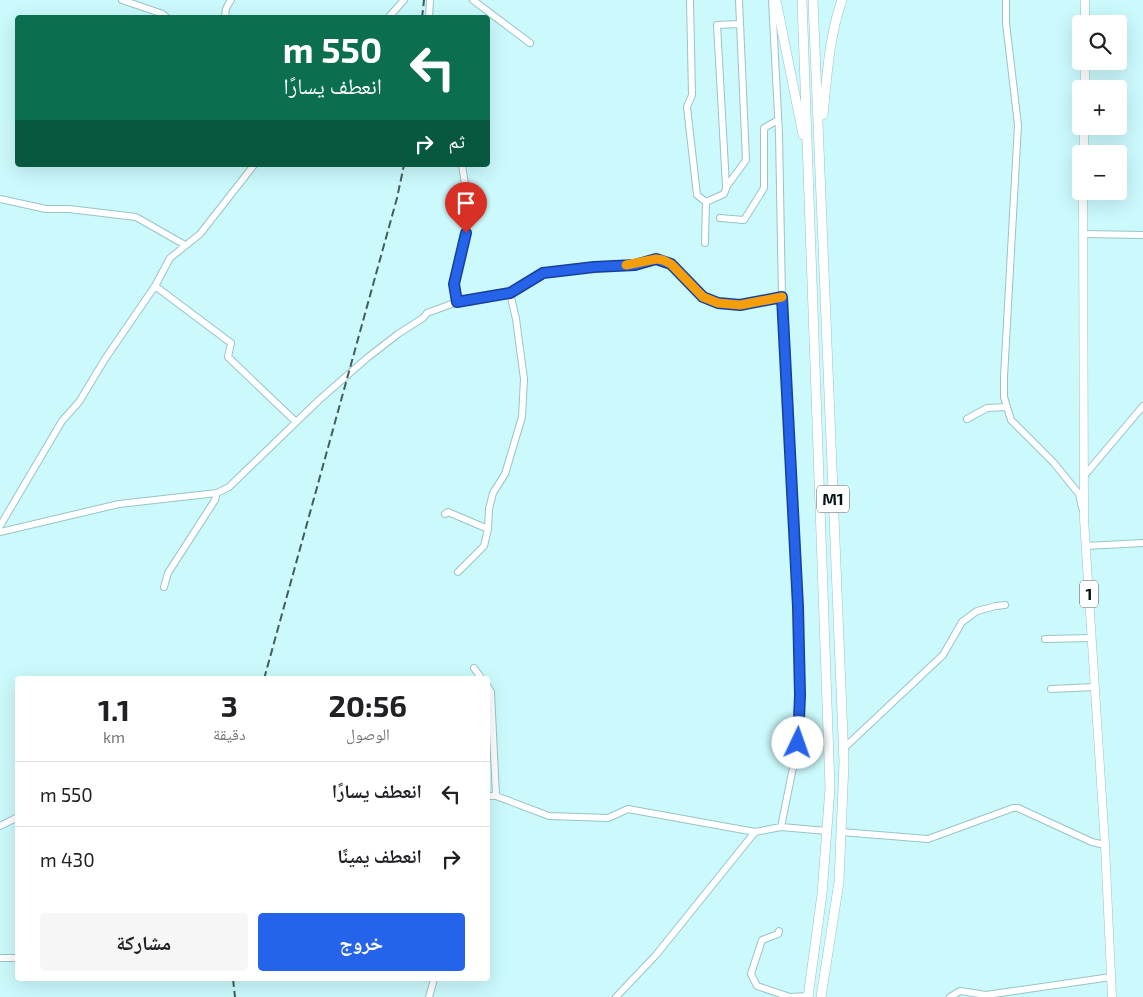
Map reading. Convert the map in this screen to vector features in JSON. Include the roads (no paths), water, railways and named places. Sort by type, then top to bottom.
[{"type":"highway","points":[[776,0],[809,163]]},
{"type":"highway","name":"M1","points":[[802,0],[830,788],[822,894],[808,997]]},
{"type":"highway","name":"M1","points":[[813,0],[843,750],[839,882],[821,997]]},
{"type":"highway","points":[[819,148],[829,53],[842,0]]},
{"type":"main road","points":[[1085,0],[1085,15]]},
{"type":"main road","name":"1","points":[[1084,200],[1084,519],[1105,845],[1112,997]]},
{"type":"street","points":[[122,0],[164,15]]},
{"type":"street","points":[[225,15],[226,6],[231,0]]},
{"type":"street","points":[[391,15],[404,0]]},
{"type":"street","points":[[429,15],[430,0]]},
{"type":"street","points":[[473,0],[530,43]]},
{"type":"street","points":[[690,0],[692,95],[687,107],[697,195],[706,202]]},
{"type":"street","points":[[726,186],[746,160],[739,0]]},
{"type":"street","points":[[772,0],[778,120],[782,297],[798,607],[800,695],[798,743],[781,827]]},
{"type":"street","points":[[1006,0],[1006,23],[1018,125],[1004,397],[1011,420],[1054,463],[1078,494],[1084,519]]},
{"type":"street","points":[[706,202],[724,194],[726,186],[717,25],[740,24]]},
{"type":"street","points":[[720,218],[744,220],[764,188],[764,128],[778,120]]},
{"type":"street","points":[[0,526],[62,421],[79,402],[105,359],[155,286],[170,258],[200,234],[252,167]]},
{"type":"street","points":[[457,302],[454,284],[468,221],[468,204],[462,167]]},
{"type":"street","points":[[0,200],[46,209],[69,209],[136,217],[185,245]]},
{"type":"street","points":[[705,244],[706,202]]},
{"type":"street","points":[[1083,234],[1143,235]]},
{"type":"street","points":[[0,532],[119,504],[217,493],[229,487],[319,400],[398,334],[427,313],[457,302],[510,293],[543,273],[594,267],[635,265],[656,259],[671,264],[703,297],[718,303],[740,305],[782,297]]},
{"type":"street","points":[[155,286],[231,343],[228,356],[296,422]]},
{"type":"street","points":[[458,572],[484,546],[493,493],[506,474],[522,416],[524,379],[510,293]]},
{"type":"street","points":[[1084,476],[1143,406]]},
{"type":"street","points":[[967,419],[987,408],[1007,407]]},
{"type":"street","points":[[164,587],[168,572],[215,500],[217,493]]},
{"type":"street","points":[[445,514],[448,512],[488,529]]},
{"type":"street","points":[[1086,546],[1143,543]]},
{"type":"street","points":[[843,750],[944,655],[962,622],[978,611],[1006,605]]},
{"type":"street","points":[[1045,639],[1092,638]]},
{"type":"street","points":[[474,668],[480,676]]},
{"type":"street","points":[[1051,689],[1095,686]]},
{"type":"street","points":[[490,690],[496,796]]},
{"type":"street","points":[[490,796],[496,796],[549,816],[608,818],[628,809],[755,832],[781,827],[826,831]]},
{"type":"street","points":[[841,832],[928,839],[1013,808],[1018,808],[1092,842],[1105,845]]},
{"type":"street","points":[[0,826],[15,819]]},
{"type":"street","points":[[616,997],[656,955],[755,832]]},
{"type":"street","points":[[779,931],[778,934],[762,940],[751,974],[757,986],[790,997],[808,997]]},
{"type":"street","points":[[0,958],[15,958]]},
{"type":"street","points":[[950,997],[960,991],[986,995],[1111,977]]},
{"type":"street","points":[[429,997],[433,981]]},
{"type":"railway","points":[[422,15],[424,0]]},
{"type":"railway","points":[[265,676],[397,198],[404,167]]},
{"type":"railway","points":[[233,981],[235,997]]}]
